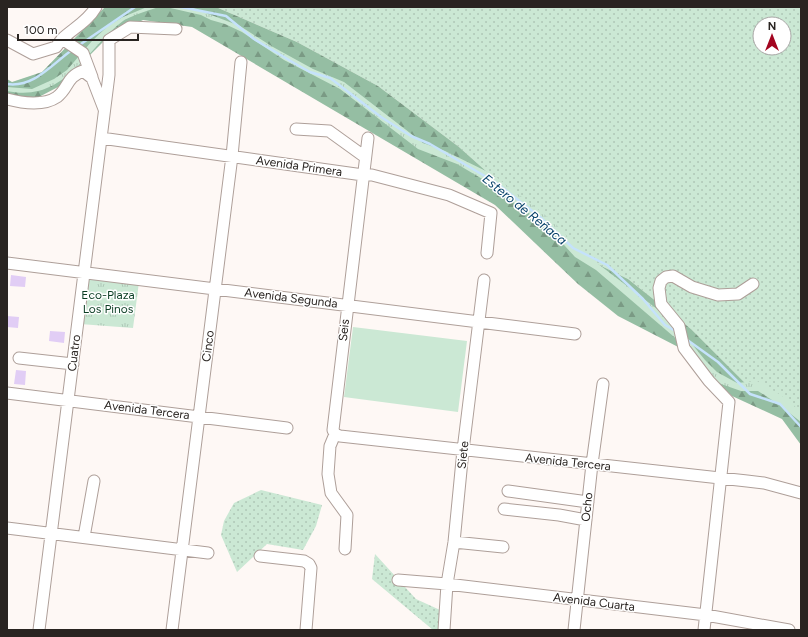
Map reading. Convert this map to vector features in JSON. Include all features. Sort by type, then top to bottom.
[{"type":"street","points":[[7,40],[32,54],[56,47],[74,28],[90,17],[96,7]]},
{"type":"street","name":"Cuatro","points":[[39,630],[105,110],[109,76],[110,40],[130,27],[176,29]]},
{"type":"street","points":[[62,39],[83,53],[105,110]]},
{"type":"street","name":"Cinco","points":[[172,630],[181,549],[232,156],[241,62]]},
{"type":"street","points":[[7,99],[42,103],[57,96],[74,75],[84,71],[92,78]]},
{"type":"street","points":[[296,129],[329,131],[365,157]]},
{"type":"street","name":"Avenida Primera","points":[[101,138],[363,175],[372,174],[449,195],[491,214],[487,253]]},
{"type":"street","name":"Seis","points":[[345,549],[347,516],[331,493],[328,474],[330,446],[335,434],[333,430],[346,305],[368,138]]},
{"type":"street","name":"Avenida Segunda","points":[[7,263],[576,334]]},
{"type":"street","points":[[704,630],[729,402],[709,381],[684,348],[679,326],[661,304],[659,288],[661,281],[666,277],[673,276],[692,287],[718,294],[738,294],[753,284]]},
{"type":"street","name":"Siete","points":[[444,630],[447,584],[454,542],[463,450],[484,280]]},
{"type":"street","points":[[19,358],[73,364]]},
{"type":"street","name":"Ocho","points":[[574,630],[592,464],[603,384]]},
{"type":"street","name":"Avenida Tercera","points":[[7,393],[287,428]]},
{"type":"street","name":"Avenida Tercera","points":[[335,434],[340,436],[764,483],[801,493]]},
{"type":"street","points":[[84,537],[94,481]]},
{"type":"street","points":[[508,491],[588,502]]},
{"type":"street","points":[[504,509],[559,515],[586,520]]},
{"type":"street","points":[[7,528],[208,553]]},
{"type":"street","points":[[454,542],[503,547]]},
{"type":"street","points":[[260,556],[304,561],[309,564],[311,568],[306,630]]},
{"type":"street","name":"Avenida Cuarta","points":[[398,580],[447,584],[706,615],[785,630]]},
{"type":"green space","points":[[105,7],[216,7],[297,42],[378,86],[459,147],[581,256],[628,279],[691,329],[747,385],[783,400],[801,417],[801,445],[782,419],[732,396],[684,350],[618,316],[578,284],[495,205],[192,27],[143,20],[107,38],[58,87],[37,98],[7,95],[7,79],[12,82],[42,72]]},
{"type":"green space","points":[[147,7],[159,7],[135,15],[123,21],[109,33],[85,59],[59,82],[44,89],[27,93],[7,91],[7,87],[32,89],[54,79],[67,70],[92,41],[108,26],[123,17]]},
{"type":"green space","points":[[166,7],[193,8],[240,26],[273,47],[313,69],[344,82],[423,143],[445,151],[492,174],[553,221],[580,250],[674,322],[705,360],[717,372],[737,383],[757,381],[779,394],[801,411],[801,422],[758,391],[741,391],[721,384],[702,370],[680,342],[596,270],[575,257],[545,224],[484,180],[457,164],[418,149],[340,89],[284,60],[242,32],[201,15]]},
{"type":"green space","points":[[216,7],[801,7],[801,417],[747,385],[691,329],[628,279],[581,256],[459,147],[378,86],[297,42]]},
{"type":"green space","name":"Eco-Plaza Los Pinos","points":[[85,274],[139,282],[133,328],[80,324]]},
{"type":"green space","points":[[353,327],[467,341],[458,412],[344,397]]},
{"type":"green space","points":[[261,490],[322,505],[316,526],[303,550],[267,544],[237,572],[221,535],[224,521],[234,503]]},
{"type":"green space","points":[[375,554],[416,599],[440,610],[438,630],[433,630],[372,579]]},
{"type":"building","points":[[11,275],[26,277],[25,287],[10,286]]},
{"type":"building","points":[[7,316],[19,317],[18,328],[7,327]]},
{"type":"building","points":[[50,331],[65,332],[64,343],[49,341]]},
{"type":"building","points":[[16,370],[26,371],[25,385],[14,384]]},
{"type":"waterway","name":"Estero de Reñaca","points":[[78,46],[135,7]]},
{"type":"waterway","name":"Estero de Reñaca","points":[[181,7],[226,16],[254,39],[294,63],[310,72],[330,78],[381,117],[411,136],[430,144],[495,182],[540,217],[573,248],[607,265],[643,299],[665,325],[677,332]]},
{"type":"waterway","name":"Estero de Reñaca","points":[[7,84],[17,84],[34,79],[72,50]]},
{"type":"waterway","name":"Estero de Reñaca","points":[[686,339],[718,362],[750,394],[780,404],[801,427]]}]
